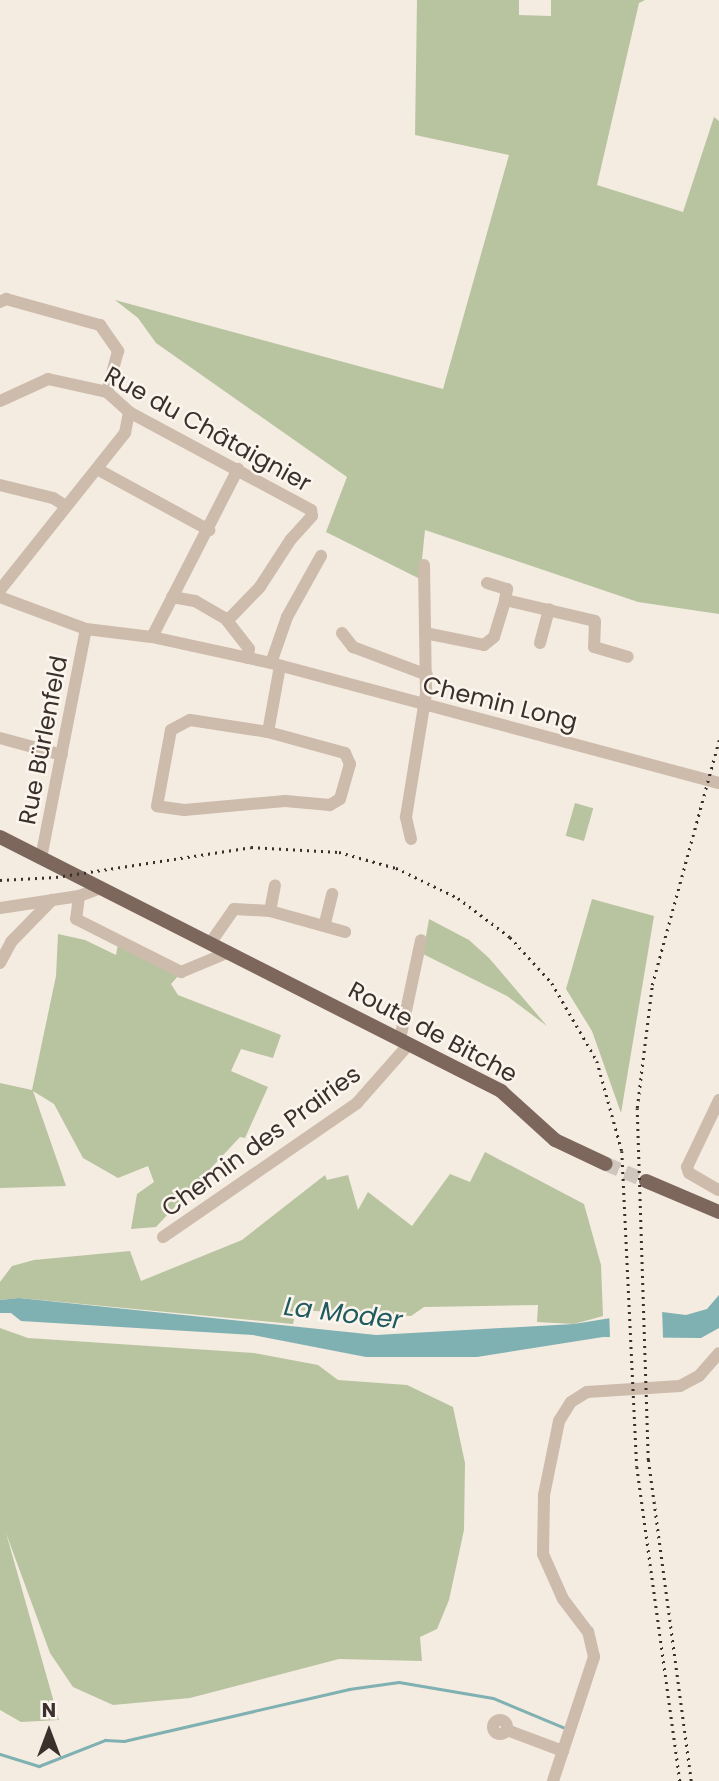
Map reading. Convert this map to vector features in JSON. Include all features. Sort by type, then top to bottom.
[{"type":"main road","name":"Route de Bitche","points":[[0,837],[501,1091],[555,1140],[606,1164]]},
{"type":"main road","points":[[646,1181],[719,1212]]},
{"type":"street","points":[[0,302],[6,299],[100,325],[118,351],[107,392]]},
{"type":"street","name":"Rue du Châtaignier","points":[[0,401],[48,379],[107,392],[129,412],[306,506],[312,516],[290,538],[260,587],[227,621]]},
{"type":"street","points":[[1,598],[66,506],[125,433],[129,412]]},
{"type":"street","points":[[97,469],[209,530]]},
{"type":"street","points":[[152,637],[238,469]]},
{"type":"street","points":[[0,485],[53,498],[66,506]]},
{"type":"street","points":[[268,732],[276,665],[287,617],[321,556]]},
{"type":"street","points":[[411,839],[406,817],[425,705],[427,675],[424,565]]},
{"type":"street","points":[[425,633],[484,645],[494,637],[507,589],[487,583]]},
{"type":"street","points":[[172,597],[203,604],[227,621],[249,649],[247,658]]},
{"type":"street","name":"Chemin Long","points":[[1,598],[86,629],[152,637],[276,665],[719,783]]},
{"type":"street","points":[[505,600],[595,621],[594,647],[628,657]]},
{"type":"street","points":[[540,643],[549,609]]},
{"type":"street","name":"Rue Bürlenfeld","points":[[41,858],[86,629]]},
{"type":"street","points":[[342,634],[354,647],[427,675]]},
{"type":"street","points":[[190,720],[268,732],[345,753],[350,764],[340,799],[331,805],[285,801],[184,810],[157,806],[171,730],[190,720]]},
{"type":"street","points":[[0,738],[62,755]]},
{"type":"street","points":[[270,911],[275,886]]},
{"type":"street","points":[[0,908],[79,896],[102,888]]},
{"type":"street","points":[[325,923],[332,894]]},
{"type":"street","points":[[79,896],[75,919],[181,972],[229,953]]},
{"type":"street","points":[[0,963],[11,942],[52,900]]},
{"type":"street","points":[[211,942],[234,909],[270,911],[325,923],[345,932]]},
{"type":"street","points":[[404,1042],[421,940]]},
{"type":"street","name":"Chemin des Prairies","points":[[163,1237],[357,1102],[404,1042]]},
{"type":"street","points":[[719,1100],[695,1146],[689,1173],[719,1190]]},
{"type":"street","points":[[553,1781],[594,1657],[588,1632],[563,1599],[543,1554],[544,1495],[559,1421],[571,1402],[587,1392],[680,1386],[699,1376],[719,1353]]},
{"type":"street","points":[[507,1730],[563,1751]]},
{"type":"green space","points":[[417,0],[519,0],[519,15],[551,16],[551,0],[645,0],[639,3],[597,185],[683,212],[714,117],[719,121],[719,614],[638,602],[425,530],[420,579],[326,532],[347,477],[156,343],[138,318],[115,300],[443,389],[509,155],[415,135]]},
{"type":"green space","points":[[575,803],[593,808],[584,841],[566,836]]},
{"type":"green space","points":[[592,899],[654,916],[621,1113],[592,1031],[566,989]]},
{"type":"green space","points":[[429,919],[469,940],[489,958],[547,1026],[507,996],[423,954]]},
{"type":"green space","points":[[58,934],[85,940],[116,955],[118,944],[179,975],[171,984],[178,995],[281,1035],[273,1058],[241,1049],[231,1071],[268,1087],[245,1138],[240,1137],[156,1227],[131,1229],[137,1194],[154,1182],[148,1166],[118,1178],[83,1158],[54,1104],[33,1091],[66,1186],[0,1188],[0,1083],[32,1090],[56,976]]},
{"type":"green space","points":[[485,1152],[584,1204],[601,1265],[603,1316],[574,1324],[537,1322],[538,1305],[424,1307],[411,1316],[296,1310],[293,1324],[19,1298],[0,1300],[0,1282],[12,1266],[34,1260],[130,1251],[141,1281],[242,1240],[325,1175],[327,1180],[348,1175],[358,1210],[368,1192],[412,1226],[450,1174],[470,1182]]},
{"type":"green space","points":[[0,1328],[28,1338],[254,1353],[318,1365],[338,1380],[407,1385],[453,1407],[465,1463],[464,1530],[449,1600],[437,1629],[420,1637],[422,1661],[339,1659],[190,1698],[113,1705],[73,1687],[50,1653],[6,1533],[59,1720],[21,1722],[0,1710]]},
{"type":"water","points":[[719,1295],[719,1328],[701,1338],[603,1337],[477,1357],[366,1357],[253,1335],[21,1321],[11,1313],[0,1313],[0,1300],[19,1298],[376,1335],[574,1324],[654,1311],[686,1315],[707,1309]]},
{"type":"pier","points":[[662,1308],[663,1341],[610,1343],[609,1310]]},
{"type":"waterway","points":[[0,1754],[39,1766],[105,1740],[124,1741],[349,1689],[399,1682],[493,1698],[565,1728]]},
{"type":"tunnel","points":[[606,1164],[646,1181]]},
{"type":"railway","points":[[691,1781],[648,1460],[637,1108],[652,985],[719,740]]},
{"type":"railway","points":[[0,880],[56,877],[251,847],[339,852],[396,868],[458,898],[510,937],[552,983],[597,1061],[622,1151],[637,1467],[680,1781]]},
{"type":"water label","name":"La Moder","points":[[343,1314]]}]
